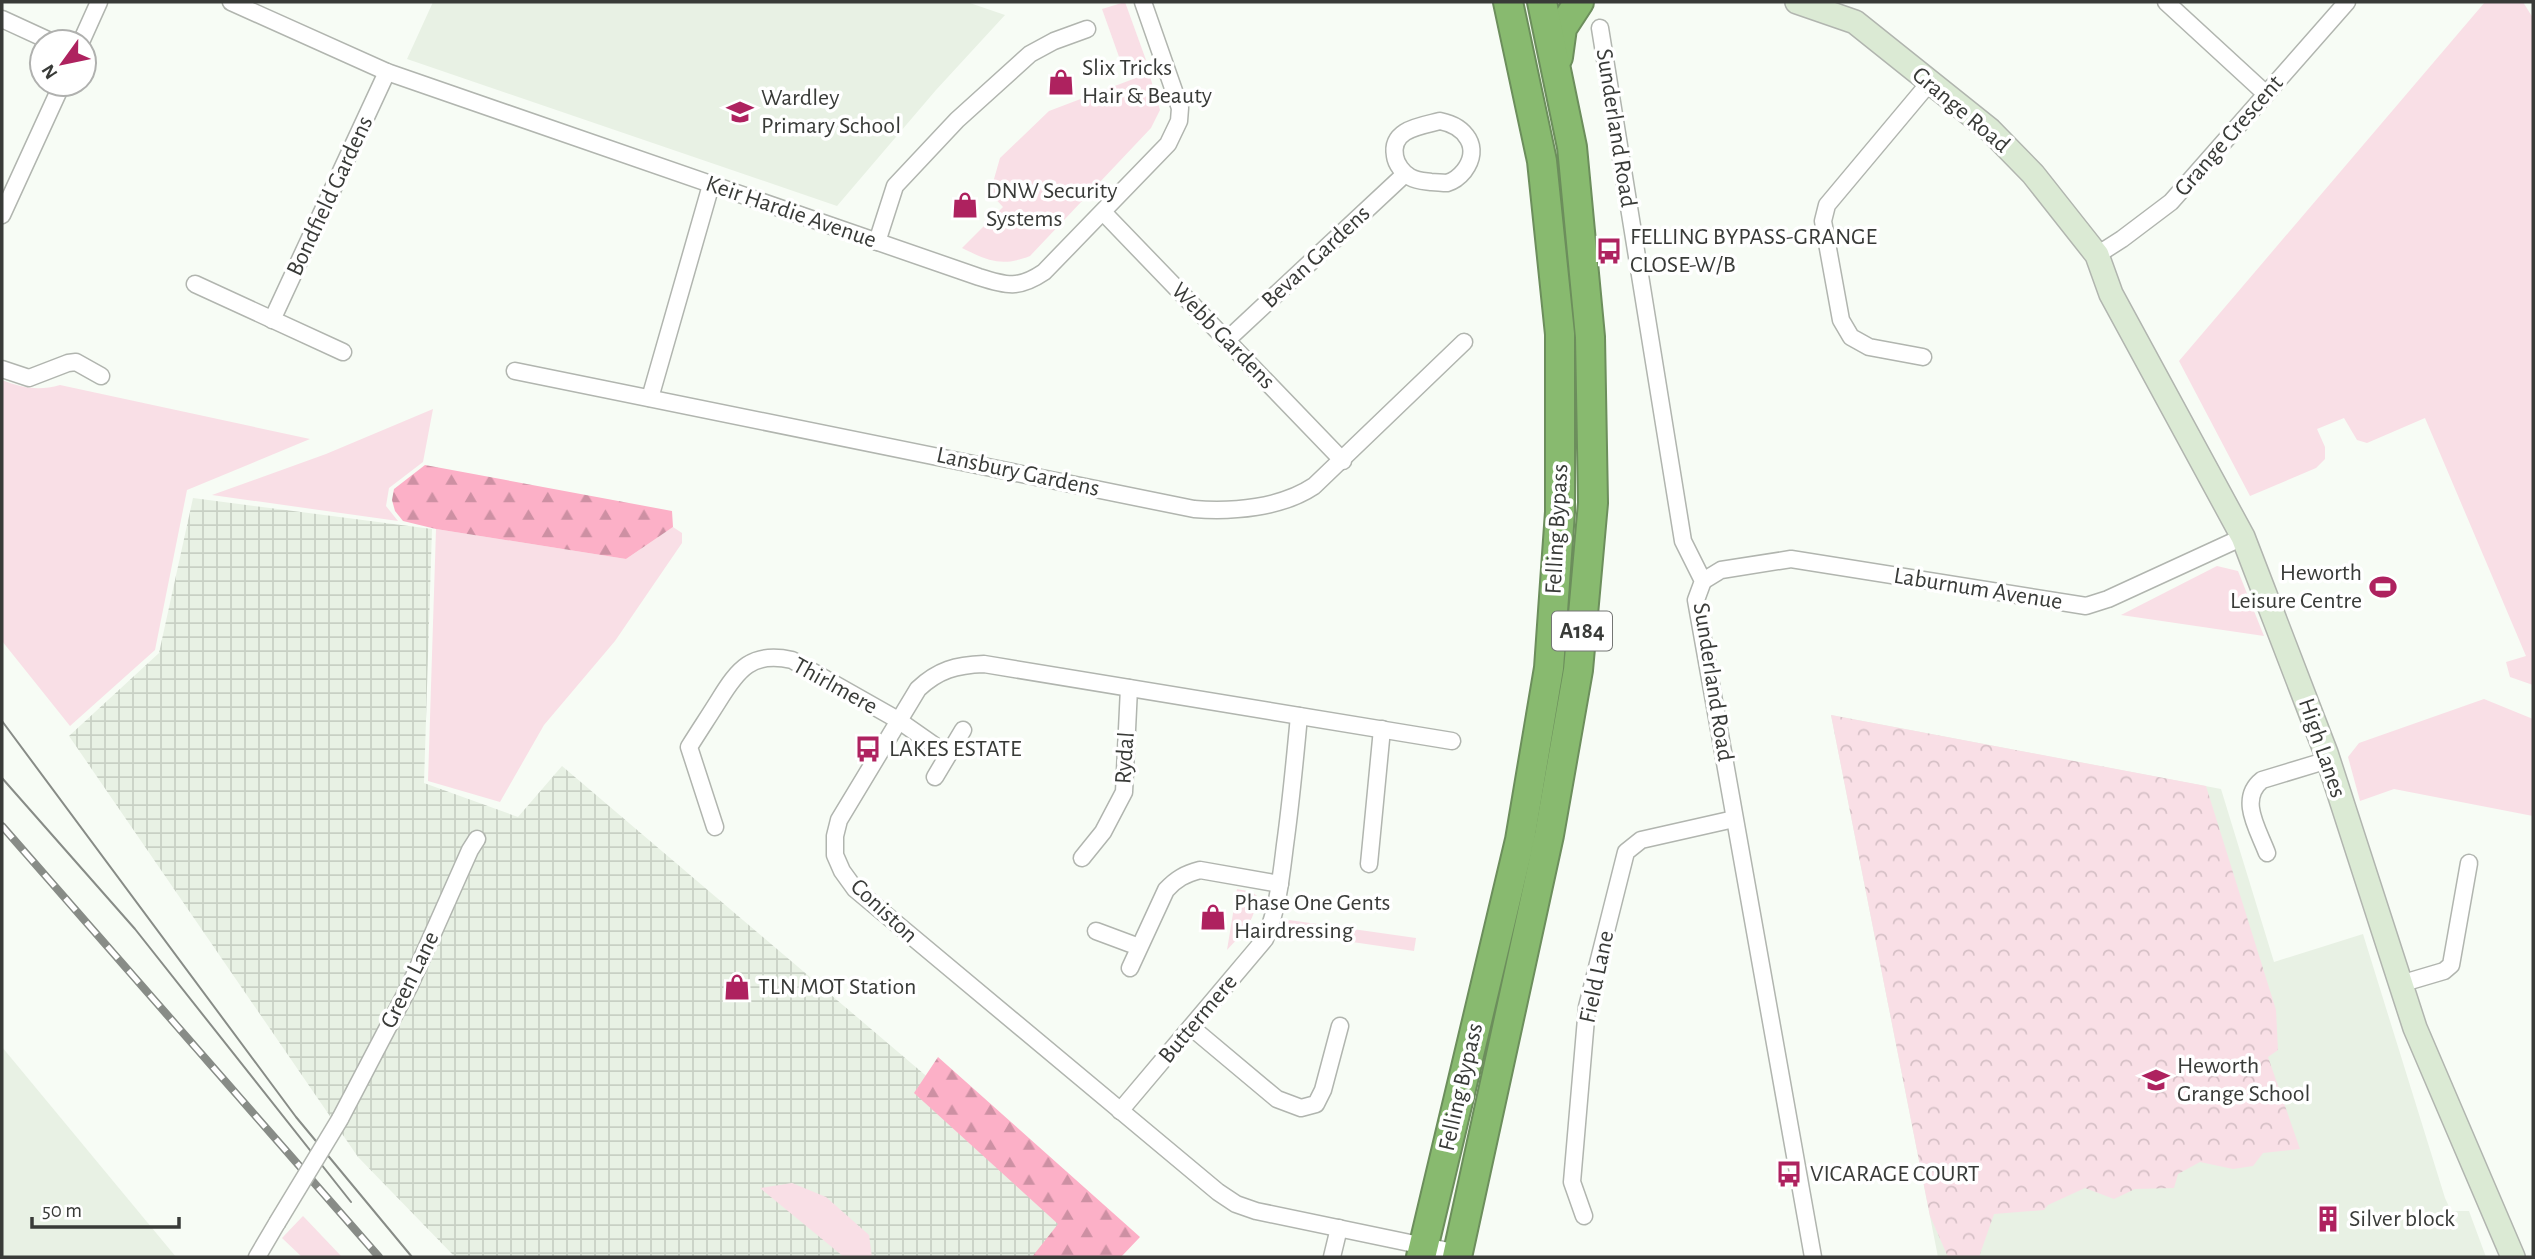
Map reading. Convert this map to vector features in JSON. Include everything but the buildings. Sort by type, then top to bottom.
[{"type":"highway","name":"Felling Bypass","points":[[1422,1252],[1520,840],[1549,668],[1558,538],[1560,334],[1542,161],[1508,2]]},
{"type":"highway","name":"Felling Bypass","points":[[1457,1255],[1549,835],[1578,670],[1593,503],[1590,337],[1572,146],[1542,2]]},
{"type":"highway","points":[[1556,69],[1562,28],[1578,2]]},
{"type":"street","points":[[87,28],[99,2]]},
{"type":"street","name":"Keir Hardie Avenue","points":[[232,2],[387,72],[1009,285],[1021,285],[1044,272],[1168,144],[1180,121],[1176,92],[1149,4]]},
{"type":"street","name":"Grange Road","points":[[1797,2],[1854,22],[1990,130],[2033,174],[2097,255]]},
{"type":"street","points":[[2166,2],[2266,94]]},
{"type":"street","name":"Grange Crescent","points":[[2097,255],[2171,202],[2347,2]]},
{"type":"street","points":[[2,19],[28,31]]},
{"type":"street","name":"Sunderland Road","points":[[1600,28],[1684,541],[1703,581],[1696,600],[1813,1257]]},
{"type":"street","points":[[877,242],[895,186],[957,120],[1030,54],[1054,41],[1087,29]]},
{"type":"street","name":"Bondfield Gardens","points":[[272,320],[387,72]]},
{"type":"street","points":[[1923,357],[1869,347],[1851,337],[1841,320],[1823,222],[1827,205],[1930,82]]},
{"type":"street","points":[[2,215],[56,98]]},
{"type":"street","points":[[1440,121],[1458,128],[1470,142],[1473,150],[1471,159],[1462,174],[1454,180],[1446,183],[1419,181],[1405,174],[1396,162],[1394,148],[1401,134],[1408,130],[1440,121]]},
{"type":"street","name":"Bevan Gardens","points":[[1227,340],[1405,174]]},
{"type":"street","points":[[650,398],[711,185]]},
{"type":"street","name":"Webb Gardens","points":[[1103,212],[1343,461]]},
{"type":"street","name":"High Lanes","points":[[2097,255],[2111,294],[2243,537],[2328,760],[2400,984],[2446,1103],[2513,1257]]},
{"type":"street","points":[[195,284],[343,352]]},
{"type":"street","name":"Lansbury Gardens","points":[[515,371],[1194,509],[1221,510],[1285,500],[1314,486],[1464,342]]},
{"type":"street","points":[[2,369],[29,378],[76,362],[101,376]]},
{"type":"street","name":"Laburnum Avenue","points":[[1703,581],[1721,570],[1791,559],[2085,606],[2108,599],[2243,537]]},
{"type":"street","name":"Thirlmere","points":[[715,827],[689,747],[734,676],[747,665],[761,658],[775,656],[792,660],[898,720]]},
{"type":"street","name":"Coniston","points":[[1452,741],[984,664],[964,664],[947,668],[930,677],[918,689],[839,820],[835,836],[835,855],[842,872],[855,889],[1120,1111],[1236,1204],[1256,1212],[1339,1227],[1422,1252],[1457,1255]]},
{"type":"street","name":"Rydal","points":[[1082,858],[1103,832],[1125,792],[1129,688]]},
{"type":"street","name":"Buttermere","points":[[1120,1111],[1265,939],[1273,917],[1279,884],[1299,716]]},
{"type":"street","points":[[898,720],[948,755]]},
{"type":"street","points":[[935,777],[963,730]]},
{"type":"street","points":[[1369,864],[1382,730]]},
{"type":"street","points":[[2267,853],[2249,804],[2253,786],[2262,780],[2328,760]]},
{"type":"street","name":"Field Lane","points":[[1584,1216],[1572,1182],[1587,1007],[1626,852],[1641,840],[1734,819]]},
{"type":"street","name":"Green Lane","points":[[257,1257],[340,1119],[410,985],[477,839]]},
{"type":"street","points":[[2400,984],[2444,971],[2451,965],[2469,863]]},
{"type":"street","points":[[1130,968],[1166,890],[1187,873],[1200,870],[1279,884]]},
{"type":"street","points":[[1096,931],[1139,947]]},
{"type":"street","points":[[1191,1027],[1277,1099],[1301,1108],[1317,1104],[1340,1026]]},
{"type":"street","points":[[1332,1257],[1339,1227]]},
{"type":"shaded area","name":"Wardley Primary School","points":[[433,2],[967,2],[1005,15],[936,90],[837,206],[407,59]]},
{"type":"shaded area","points":[[193,498],[432,529],[424,783],[518,817],[562,766],[1079,1206],[1034,1257],[455,1257],[358,1157],[69,736],[159,653]]},
{"type":"shaded area","name":"Heworth Grange School","points":[[1831,715],[2221,789],[2274,962],[2363,934],[2445,1198],[2451,1211],[2469,1211],[2486,1257],[1938,1257]]},
{"type":"shaded area","points":[[2,1047],[176,1257],[2,1257]]},
{"type":"green space","points":[[1125,2],[1146,60],[1123,68],[1102,9]]},
{"type":"green space","points":[[2485,2],[2523,2],[2533,18],[2533,685],[2510,677],[2506,662],[2526,656],[2425,418],[2367,443],[2357,440],[2344,418],[2317,429],[2325,447],[2325,459],[2316,468],[2250,496],[2179,361]]},
{"type":"green space","points":[[1149,73],[1160,110],[1151,128],[1030,256],[1003,262],[962,248],[1003,207],[990,193],[1000,158],[1049,111]]},
{"type":"green space","points":[[2,380],[31,388],[60,385],[310,439],[187,490],[155,650],[70,726],[2,641]]},
{"type":"green space","points":[[433,409],[423,462],[389,488],[386,506],[398,521],[212,495],[326,454]]},
{"type":"green space","points":[[425,465],[672,511],[673,527],[626,559],[436,529],[403,521],[395,511],[392,500],[394,489]]},
{"type":"green space","points":[[673,527],[682,533],[682,543],[615,641],[544,725],[500,802],[428,781],[436,529],[626,559]]},
{"type":"green space","points":[[2217,566],[2238,571],[2264,636],[2121,615]]},
{"type":"green space","points":[[2484,699],[2533,719],[2533,816],[2394,789],[2360,801],[2348,757],[2359,743]]},
{"type":"green space","name":"Heworth Grange School","points":[[1831,715],[2206,786],[2276,1010],[2278,1050],[2268,1057],[2300,1149],[2263,1153],[2253,1166],[2233,1169],[2200,1162],[2178,1174],[2174,1188],[2135,1189],[2114,1199],[2085,1188],[2048,1205],[2044,1210],[1994,1214],[1979,1257],[1948,1257],[1930,1216]]},
{"type":"green space","points":[[1237,889],[1252,892],[1257,896],[1256,905],[1247,926],[1227,950]]},
{"type":"green space","points":[[1289,920],[1416,938],[1414,951],[1284,932]]},
{"type":"green space","points":[[938,1057],[1140,1237],[1121,1257],[1032,1257],[1058,1224],[914,1093]]},
{"type":"green space","points":[[792,1183],[826,1197],[869,1235],[872,1257],[844,1257],[760,1188]]},
{"type":"green space","points":[[303,1216],[342,1257],[302,1257],[282,1238]]},
{"type":"tram line","points":[[2,721],[296,1117],[412,1257]]},
{"type":"tram line","points":[[2,778],[135,929],[351,1202]]},
{"type":"railway","points":[[2,826],[379,1257]]},
{"type":"place","name":"Slix Tricks Hair & Beauty","points":[[1061,82]]},
{"type":"place","name":"Wardley Primary School","points":[[740,112]]},
{"type":"place","name":"DNW Security Systems","points":[[965,205]]},
{"type":"place","name":"FELLING BYPASS-GRANGE CLOSE-W/B","points":[[1609,251]]},
{"type":"place","name":"Heworth Leisure Centre","points":[[2383,587]]},
{"type":"place","name":"LAKES ESTATE","points":[[868,749]]},
{"type":"place","name":"Phase One Gents Hairdressing","points":[[1213,917]]},
{"type":"place","name":"TLN MOT Station","points":[[737,987]]},
{"type":"place","name":"Heworth Grange School","points":[[2156,1080]]},
{"type":"place","name":"VICARAGE COURT","points":[[1789,1174]]},
{"type":"place","name":"Silver block","points":[[2328,1219]]}]
